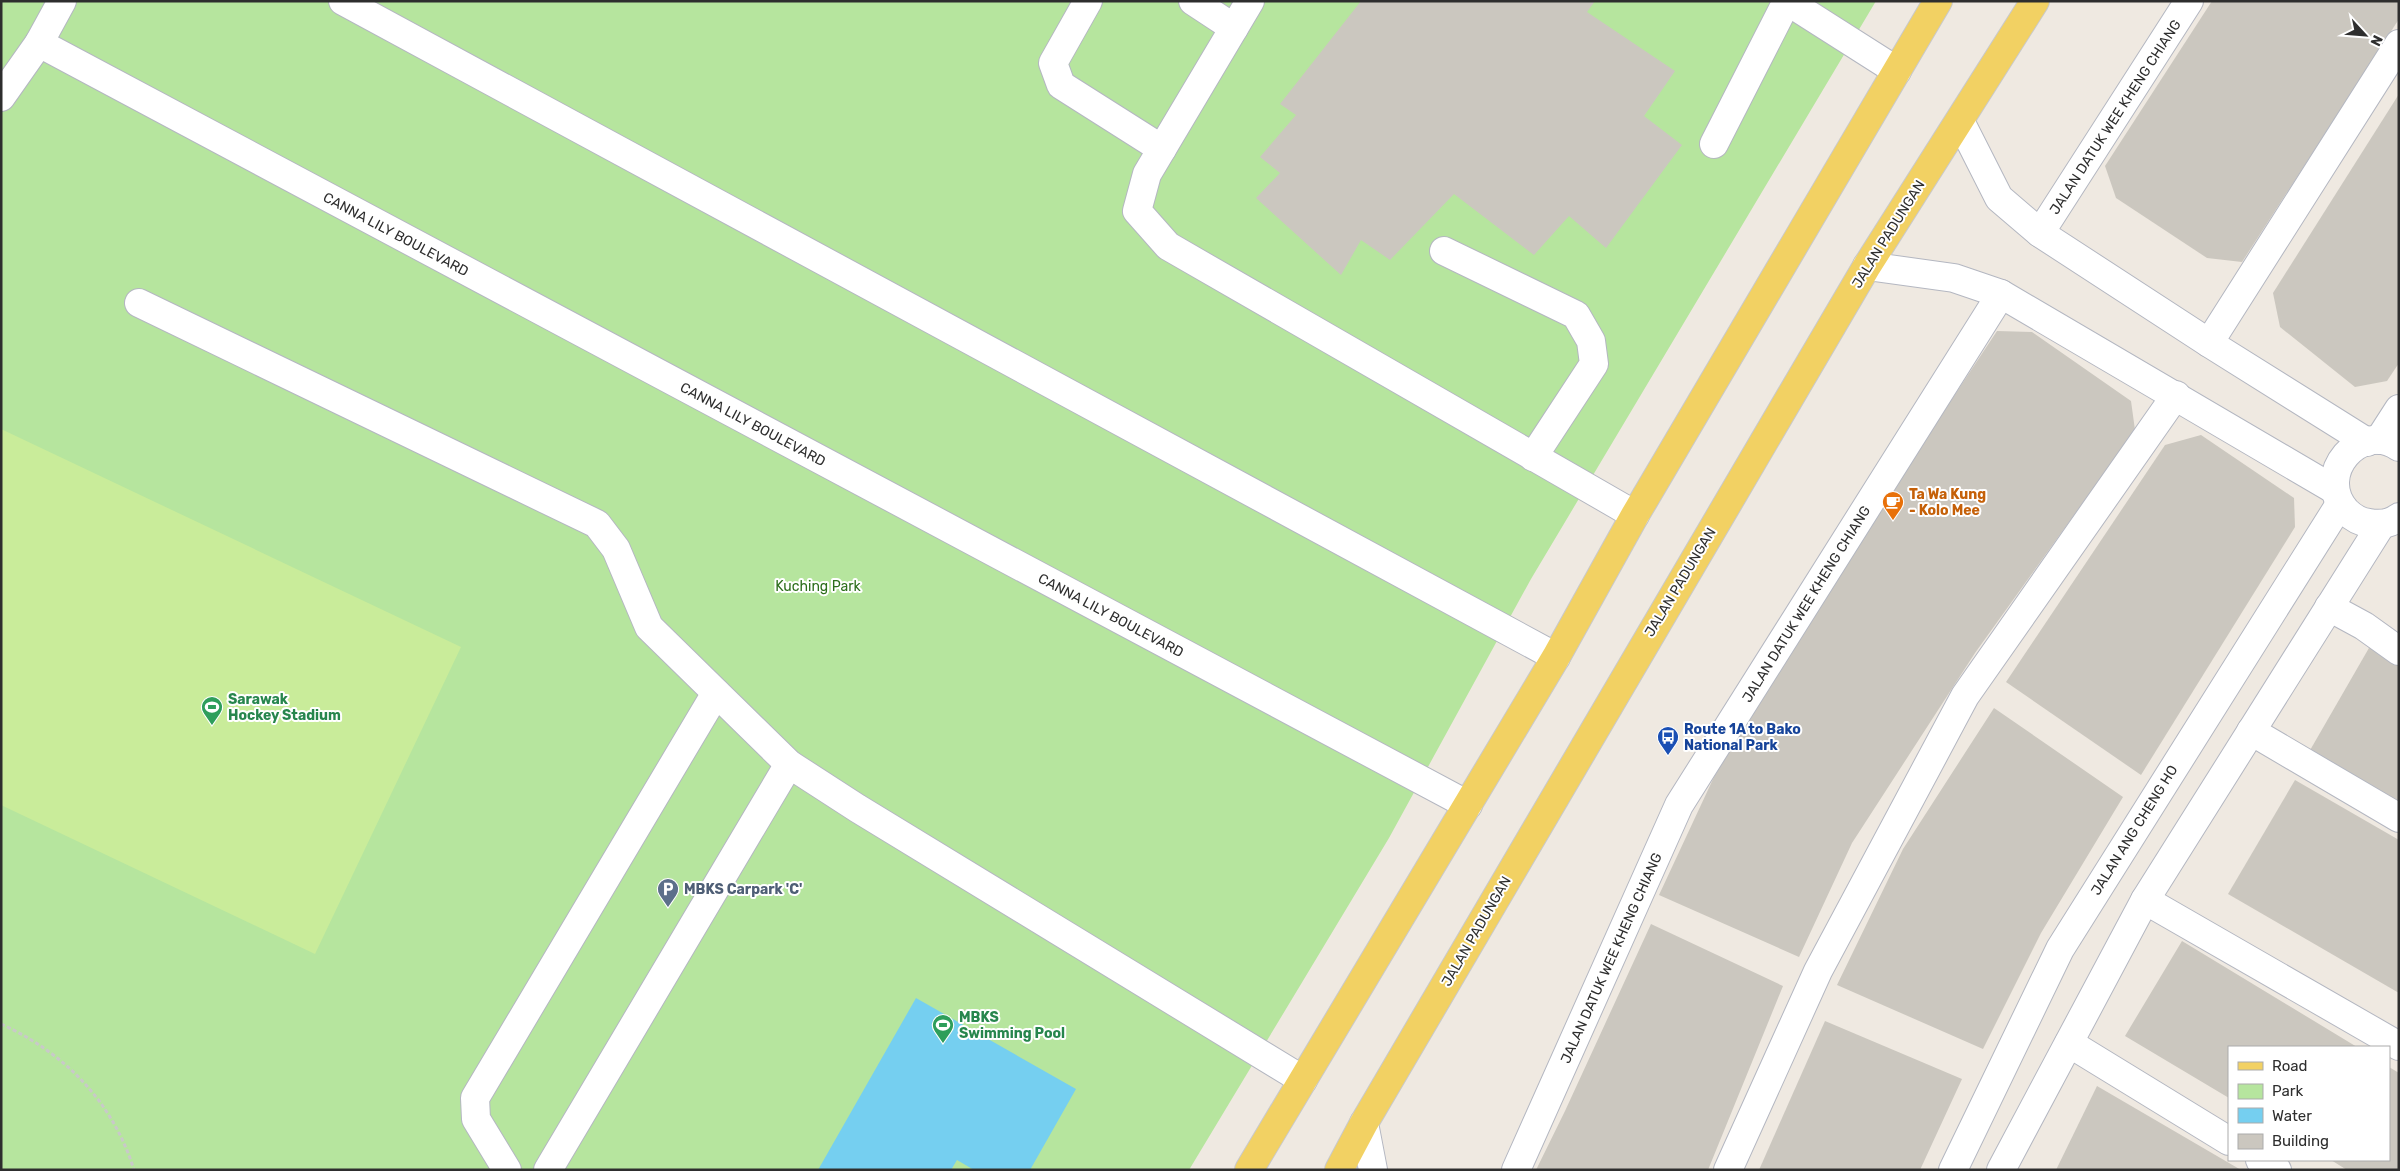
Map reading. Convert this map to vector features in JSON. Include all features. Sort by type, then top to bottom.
[{"type":"main road","points":[[1249,1170],[1556,657],[1635,514],[1938,1]]},
{"type":"main road","name":"JALAN PADUNGAN","points":[[1339,1170],[1364,1123],[1867,266],[2035,1]]},
{"type":"street","points":[[1,97],[38,44],[62,1]]},
{"type":"street","points":[[343,1],[1556,657]]},
{"type":"street","points":[[1088,1],[1053,63],[1061,85],[1162,149]]},
{"type":"street","points":[[1193,1],[1234,28]]},
{"type":"street","points":[[1250,1],[1147,174],[1137,211],[1168,246],[1635,514]]},
{"type":"street","points":[[1714,144],[1787,1],[1897,71]]},
{"type":"street","name":"JALAN DATUK WEE KHENG CHIANG","points":[[2040,233],[2189,1]]},
{"type":"street","name":"CANNA LILY BOULEVARD","points":[[38,44],[1468,805]]},
{"type":"street","points":[[2209,343],[2399,44]]},
{"type":"street","points":[[1960,121],[2000,198],[2040,233],[2209,343],[2381,443]]},
{"type":"street","points":[[1444,251],[1576,315],[1591,341],[1594,364],[1533,456]]},
{"type":"street","points":[[1867,266],[1954,278],[2001,294],[2176,394],[2337,497],[2351,516],[2363,523],[2390,521]]},
{"type":"street","name":"JALAN DATUK WEE KHENG CHIANG","points":[[1516,1170],[1679,805],[2001,294]]},
{"type":"street","points":[[139,303],[597,524],[616,549],[649,627],[789,764],[857,808],[1303,1080]]},
{"type":"street","points":[[1728,1170],[1818,971],[1965,696],[2176,394]]},
{"type":"street","points":[[2381,443],[2399,409]]},
{"type":"street","points":[[2337,497],[2334,480],[2344,455],[2354,448],[2381,443]]},
{"type":"street","name":"JALAN ANG CHENG HO","points":[[1953,1170],[2060,948],[2337,497]]},
{"type":"street","points":[[2001,1170],[2145,900],[2329,607],[2390,521]]},
{"type":"street","points":[[2329,607],[2364,626],[2399,651]]},
{"type":"street","points":[[507,1170],[476,1120],[475,1098],[716,693]]},
{"type":"street","points":[[2251,731],[2399,818]]},
{"type":"street","points":[[548,1170],[789,764]]},
{"type":"street","points":[[2145,900],[2399,1046]]},
{"type":"street","points":[[2069,1043],[2228,1139]]},
{"type":"street","points":[[1364,1123],[1373,1170]]},
{"type":"street","points":[[2262,1161],[2277,1170]]},
{"type":"path","points":[[1,1024],[55,1054],[84,1080],[106,1110],[129,1153],[134,1170]]},
{"type":"green space","name":"Kuching Park","points":[[1,1],[1876,1],[1531,579],[1389,838],[1189,1170],[1,1170]]},
{"type":"green space","name":"Sarawak Hockey Stadium","points":[[1,429],[461,647],[315,954],[1,805]]},
{"type":"water","name":"MBKS Swimming Pool","points":[[916,998],[1076,1089],[1030,1170],[974,1170],[957,1160],[951,1170],[818,1170]]},
{"type":"building","points":[[1361,1],[1595,1],[1587,12],[1675,71],[1644,116],[1682,145],[1606,248],[1569,216],[1534,255],[1454,194],[1390,260],[1361,240],[1341,275],[1256,198],[1280,173],[1260,157],[1296,115],[1280,104]]},
{"type":"building","points":[[2212,1],[2399,1],[2399,19],[2242,262],[2207,258],[2116,198],[2105,166]]},
{"type":"building","points":[[2399,94],[2399,363],[2387,381],[2355,387],[2280,327],[2273,293]]},
{"type":"building","points":[[1997,331],[2032,332],[2131,401],[2135,430],[1975,653],[1852,843],[1799,957],[1659,895],[1714,777],[1844,562]]},
{"type":"building","points":[[2201,435],[2294,498],[2295,527],[2141,775],[2006,682],[2165,445]]},
{"type":"building","points":[[2373,641],[2399,658],[2399,805],[2309,752]]},
{"type":"building","points":[[1994,708],[2123,797],[2041,933],[1983,1049],[1837,985],[1903,849]]},
{"type":"building","points":[[2295,780],[2399,840],[2399,993],[2228,894]]},
{"type":"building","points":[[1651,924],[1783,986],[1708,1170],[1536,1170],[1565,1111]]},
{"type":"building","points":[[2182,941],[2355,1046],[2228,1046],[2228,1097],[2125,1036]]},
{"type":"building","points":[[1825,1021],[1962,1079],[1920,1170],[1759,1170]]},
{"type":"building","points":[[2390,1068],[2399,1073],[2399,1170],[2347,1170],[2333,1161],[2390,1161]]},
{"type":"building","points":[[2097,1086],[2241,1170],[2056,1170]]},
{"type":"place","name":"Ta Wa Kung - Kolo Mee","points":[[1893,521]]},
{"type":"place","name":"Sarawak Hockey Stadium","points":[[212,726]]},
{"type":"place","name":"Route 1A to Bako National Park","points":[[1668,756]]},
{"type":"place","name":"MBKS Carpark 'C'","points":[[668,908]]},
{"type":"place","name":"MBKS Swimming Pool","points":[[943,1044]]}]
